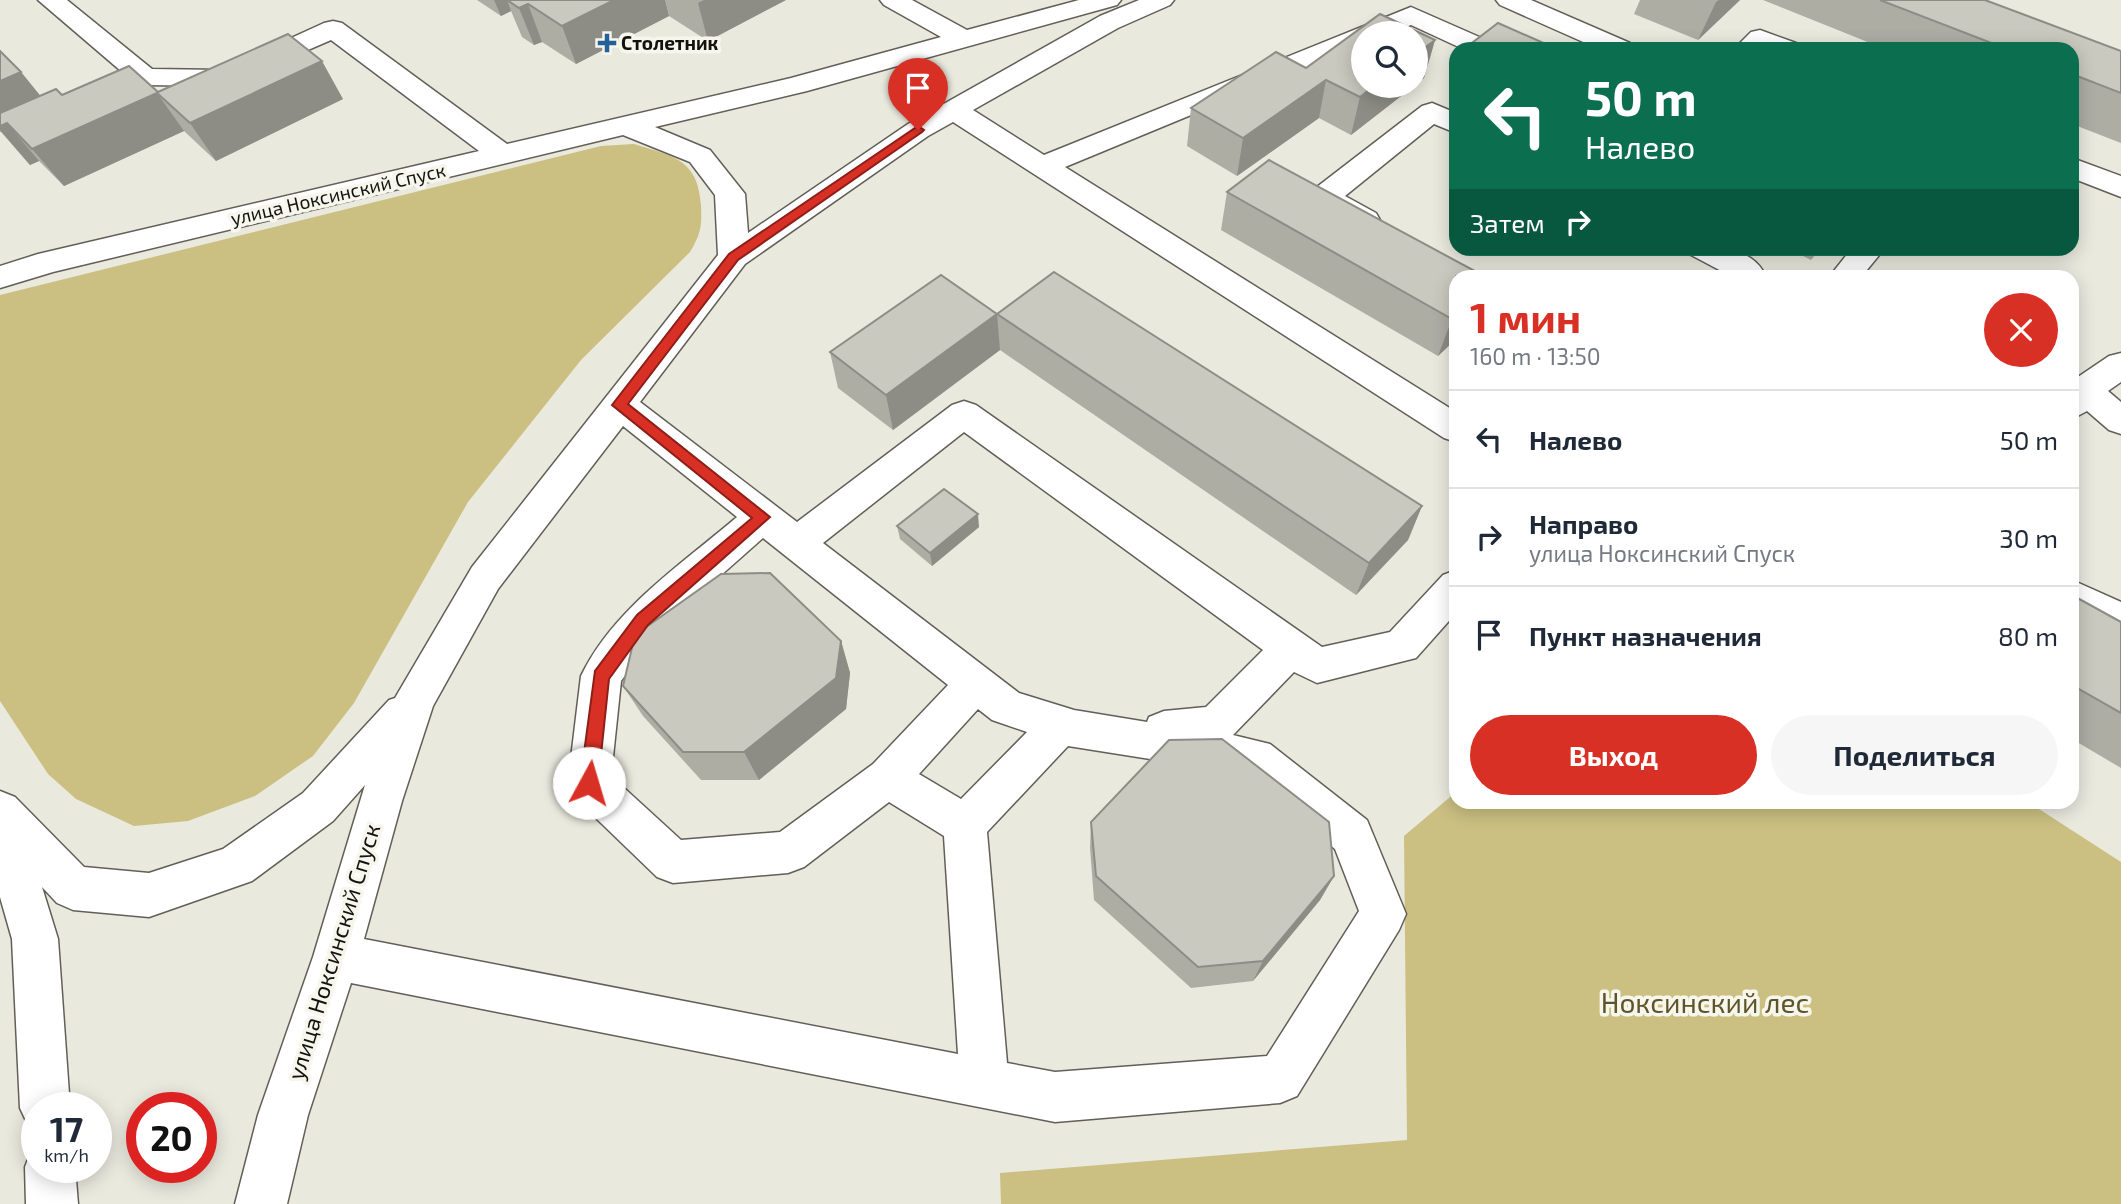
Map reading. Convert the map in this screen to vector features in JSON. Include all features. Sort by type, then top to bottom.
[{"type":"street","points":[[51,0],[145,77],[225,78],[333,29],[503,155]]},
{"type":"street","points":[[893,0],[962,39]]},
{"type":"street","name":"улица Ноксинский Спуск","points":[[0,277],[49,262],[797,85],[1108,0]]},
{"type":"street","name":"улица Ноксинский Спуск","points":[[261,1204],[283,1115],[336,957],[381,801],[414,701],[485,578],[734,257],[918,130],[1109,22],[1161,0]]},
{"type":"street","points":[[1397,21],[1445,0]]},
{"type":"street","points":[[1509,0],[1605,42]]},
{"type":"street","points":[[1411,15],[1469,42]]},
{"type":"street","points":[[1042,166],[1351,40]]},
{"type":"street","points":[[953,110],[1449,425]]},
{"type":"street","points":[[1384,230],[1324,197],[1432,112],[1449,120]]},
{"type":"street","points":[[627,126],[700,156],[730,194],[734,257]]},
{"type":"street","points":[[2079,170],[2121,187]]},
{"type":"street","points":[[1716,256],[1740,270]]},
{"type":"street","points":[[1850,270],[1863,256]]},
{"type":"street","name":"улица Ноксинский Спуск","points":[[0,270],[49,262]]},
{"type":"street","points":[[2079,397],[2121,365]]},
{"type":"street","points":[[2079,399],[2121,421]]},
{"type":"street","points":[[336,957],[1055,1097],[1280,1079],[1382,914],[1352,835],[1255,757],[1119,736],[1061,724],[1006,707],[620,405]]},
{"type":"street","points":[[976,684],[888,778],[788,852],[673,862],[589,783],[601,677],[643,620],[964,414],[1317,666],[1402,646],[1449,594]]},
{"type":"street","points":[[2079,600],[2121,621]]},
{"type":"street","points":[[1119,736],[1216,724],[1291,648]]},
{"type":"street","name":"улица Ноксинский Спуск","points":[[0,811],[73,888],[149,895],[236,866],[318,807],[414,701]]},
{"type":"street","points":[[984,1083],[965,825],[1061,724]]},
{"type":"street","points":[[888,778],[965,825]]},
{"type":"street","points":[[0,821],[35,939],[44,1092]]},
{"type":"street","points":[[51,1183],[52,1204]]},
{"type":"green space","points":[[634,144],[672,156],[689,169],[695,178],[699,190],[701,219],[694,245],[581,360],[468,502],[354,703],[313,756],[255,796],[188,821],[134,826],[76,799],[48,774],[0,701],[0,295],[601,146]]},
{"type":"green space","name":"Ноксинский лес","points":[[1449,798],[1449,809],[2039,809],[2121,862],[2121,1204],[1001,1204],[1000,1173],[1407,1140],[1404,836]]},
{"type":"building","points":[[507,0],[614,0],[562,26],[528,4],[519,8]]},
{"type":"building","points":[[1880,0],[1985,0],[2121,51],[2121,93],[2079,77],[2079,42],[1989,42]]},
{"type":"building","points":[[1380,14],[1395,21],[1370,21]]},
{"type":"building","points":[[1498,23],[1541,42],[1473,42]]},
{"type":"building","points":[[288,34],[322,61],[190,123],[157,93],[32,149],[7,123],[0,126],[0,113],[56,89],[62,95],[129,66],[158,92]]},
{"type":"building","points":[[1351,35],[1351,92],[1326,80],[1243,138],[1191,108],[1276,52],[1306,68]]},
{"type":"building","points":[[0,51],[21,72],[0,81]]},
{"type":"building","points":[[1269,160],[1473,270],[1449,270],[1449,317],[1227,192]]},
{"type":"building","points":[[1054,272],[1422,506],[1369,563],[997,314]]},
{"type":"building","points":[[941,275],[997,314],[886,395],[830,352]]},
{"type":"building","points":[[944,489],[978,514],[930,553],[897,526]]},
{"type":"building","points":[[770,573],[841,641],[836,678],[744,752],[683,752],[623,686],[635,635],[721,574]]},
{"type":"building","points":[[2079,599],[2121,622],[2121,713],[2079,689]]},
{"type":"building","points":[[1222,739],[1329,822],[1334,876],[1263,961],[1198,967],[1096,876],[1091,822],[1169,740]]},
{"type":"place","name":"Столетник","points":[[607,43]]},
{"type":"route","points":[[589,783],[601,677],[643,620],[762,517],[620,405],[734,257],[918,130]]}]
